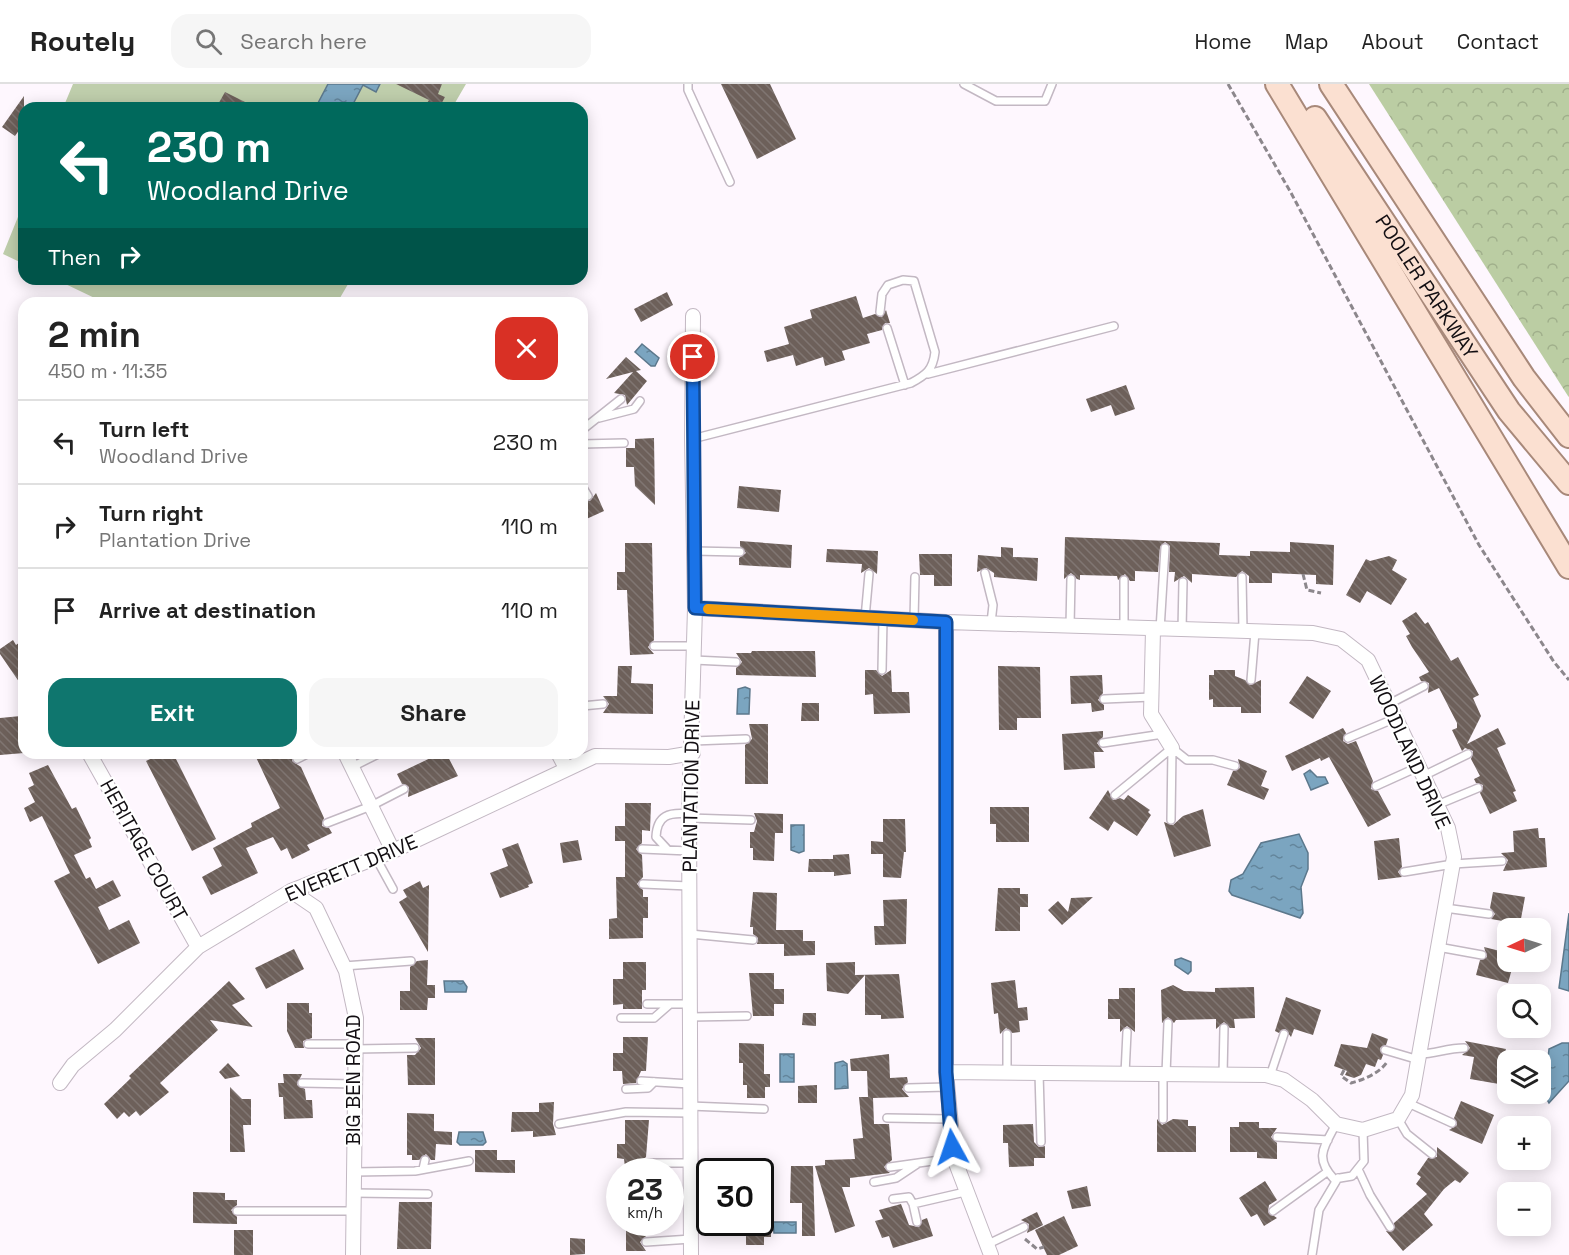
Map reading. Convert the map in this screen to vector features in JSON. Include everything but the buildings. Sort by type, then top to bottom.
[{"type":"main road","points":[[1277,84],[1569,567]]},
{"type":"main road","name":"POOLER PARKWAY","points":[[1292,84],[1490,383],[1526,432],[1569,483]]},
{"type":"main road","name":"POOLER PARKWAY","points":[[1331,84],[1524,378],[1569,436]]},
{"type":"street","name":"PLANTATION DRIVE","points":[[691,1255],[689,816],[693,747],[695,608],[692,440],[693,316]]},
{"type":"street","name":"WOODLAND DRIVE","points":[[695,608],[946,622],[1313,633],[1341,639],[1368,660],[1448,828],[1454,857],[1412,1095],[1398,1119]]},
{"type":"street","points":[[946,622],[946,1072],[949,1119],[954,1158],[965,1192],[989,1250]]},
{"type":"street","points":[[1157,630],[1151,714],[1172,748]]},
{"type":"street","name":"EVERETT DRIVE","points":[[588,759],[595,756],[669,757],[693,747]]},
{"type":"street","name":"HERITAGE COURT","points":[[92,759],[198,947]]},
{"type":"street","points":[[348,759],[393,851]]},
{"type":"street","points":[[561,759],[566,768]]},
{"type":"street","name":"EVERETT DRIVE","points":[[60,1083],[73,1065],[115,1030],[198,947],[291,891],[393,851],[588,759]]},
{"type":"street","name":"BIG BEN ROAD","points":[[291,891],[316,908],[344,966],[356,1018],[353,1255]]},
{"type":"street","points":[[946,1072],[1270,1076],[1284,1080],[1312,1100],[1336,1124],[1363,1130],[1398,1119]]},
{"type":"lane","points":[[688,84],[688,90],[730,182]]},
{"type":"lane","points":[[964,84],[996,101],[1045,101],[1052,84]]},
{"type":"lane","points":[[880,312],[882,294],[888,285],[903,280],[914,280],[935,352],[934,363],[928,374]]},
{"type":"lane","points":[[692,440],[908,384],[928,374],[1114,326]]},
{"type":"lane","points":[[887,328],[908,384]]},
{"type":"lane","points":[[588,426],[621,399]]},
{"type":"lane","points":[[597,419],[633,409],[640,401]]},
{"type":"lane","points":[[588,444],[624,443]]},
{"type":"lane","points":[[1157,630],[1165,548]]},
{"type":"lane","points":[[694,551],[740,552]]},
{"type":"lane","points":[[985,573],[993,604],[991,623]]},
{"type":"lane","points":[[865,618],[869,574]]},
{"type":"lane","points":[[914,620],[915,576]]},
{"type":"lane","points":[[1242,577],[1249,632],[1251,680]]},
{"type":"lane","points":[[1070,626],[1071,579]]},
{"type":"lane","points":[[1124,580],[1124,628]]},
{"type":"lane","points":[[1182,630],[1183,582]]},
{"type":"lane","points":[[882,670],[883,619]]},
{"type":"lane","points":[[654,646],[736,662]]},
{"type":"lane","points":[[1389,704],[1424,686]]},
{"type":"lane","points":[[1104,699],[1152,698]]},
{"type":"lane","points":[[588,705],[603,704]]},
{"type":"lane","points":[[1348,738],[1396,718]]},
{"type":"lane","points":[[1104,743],[1163,734]]},
{"type":"lane","points":[[693,747],[746,739]]},
{"type":"lane","points":[[1172,748],[1187,760],[1213,760],[1235,766]]},
{"type":"lane","points":[[1115,795],[1172,748]]},
{"type":"lane","points":[[1172,748],[1172,820]]},
{"type":"lane","points":[[1376,786],[1468,754]]},
{"type":"lane","points":[[352,767],[368,759]]},
{"type":"lane","points":[[1437,805],[1478,788]]},
{"type":"lane","points":[[327,823],[371,806],[404,789]]},
{"type":"lane","points":[[668,850],[656,837],[656,826],[661,818],[668,814],[751,820]]},
{"type":"lane","points":[[642,849],[689,851]]},
{"type":"lane","points":[[376,858],[393,889]]},
{"type":"lane","points":[[1404,872],[1453,864],[1502,861]]},
{"type":"lane","points":[[643,884],[689,886]]},
{"type":"lane","points":[[1445,909],[1489,914]]},
{"type":"lane","points":[[690,934],[753,940]]},
{"type":"lane","points":[[1438,947],[1482,955]]},
{"type":"lane","points":[[344,966],[411,962]]},
{"type":"lane","points":[[647,1004],[670,1004],[690,1010],[747,1017]]},
{"type":"lane","points":[[621,1018],[654,1017],[670,1004]]},
{"type":"lane","points":[[1163,1119],[1168,1023]]},
{"type":"lane","points":[[1223,1075],[1224,1028]]},
{"type":"lane","points":[[1125,1074],[1127,1032]]},
{"type":"lane","points":[[1007,1034],[1007,1073]]},
{"type":"lane","points":[[1270,1076],[1284,1034]]},
{"type":"lane","points":[[308,1044],[415,1048]]},
{"type":"lane","points":[[1388,1051],[1419,1057],[1445,1048],[1464,1048]]},
{"type":"lane","points":[[1039,1073],[1041,1142]]},
{"type":"lane","points":[[641,1081],[690,1084]]},
{"type":"lane","points":[[626,1089],[648,1088],[654,1082]]},
{"type":"lane","points":[[302,1083],[355,1084]]},
{"type":"lane","points":[[908,1088],[947,1087]]},
{"type":"lane","points":[[1408,1103],[1452,1123]]},
{"type":"lane","points":[[559,1124],[626,1112],[764,1109]]},
{"type":"lane","points":[[887,1118],[949,1119]]},
{"type":"lane","points":[[1398,1119],[1407,1134],[1432,1154]]},
{"type":"lane","points":[[1336,1124],[1322,1151],[1323,1167],[1334,1179],[1352,1176],[1364,1161],[1363,1130]]},
{"type":"lane","points":[[1277,1137],[1328,1140]]},
{"type":"lane","points":[[890,1167],[954,1158]]},
{"type":"lane","points":[[423,1169],[425,1160]]},
{"type":"lane","points":[[354,1172],[423,1169],[469,1161]]},
{"type":"lane","points":[[874,1182],[896,1178],[922,1161]]},
{"type":"lane","points":[[684,1162],[691,1162]]},
{"type":"lane","points":[[1358,1169],[1370,1196],[1390,1227]]},
{"type":"lane","points":[[1273,1211],[1327,1172]]},
{"type":"lane","points":[[1312,1255],[1319,1210],[1338,1178]]},
{"type":"lane","points":[[914,1204],[965,1192]]},
{"type":"lane","points":[[353,1193],[428,1194]]},
{"type":"lane","points":[[893,1199],[909,1197],[914,1204],[916,1222]]},
{"type":"lane","points":[[237,1211],[353,1211]]},
{"type":"lane","points":[[989,1250],[1022,1228]]},
{"type":"lane","points":[[646,1242],[691,1239]]},
{"type":"path","points":[[1228,84],[1273,159],[1479,545],[1554,662],[1569,680]]},
{"type":"path","points":[[1303,574],[1306,590],[1321,593]]},
{"type":"path","points":[[1344,1070],[1341,1076],[1351,1083],[1360,1081],[1383,1067],[1388,1051]]},
{"type":"path","points":[[1022,1228],[1031,1245],[1037,1249],[1044,1247]]},
{"type":"green space","points":[[73,84],[466,84],[456,102],[66,102]]},
{"type":"green space","points":[[1369,84],[1569,84],[1569,397],[1568,396]]},
{"type":"green space","points":[[18,217],[18,261],[3,254]]},
{"type":"green space","points":[[68,285],[348,285],[340,297],[92,297]]},
{"type":"water","points":[[328,84],[380,84],[376,92],[363,85],[354,102],[319,102]]},
{"type":"water","points":[[642,344],[659,358],[655,366],[651,366],[635,352]]},
{"type":"water","points":[[745,687],[750,689],[749,714],[737,714],[738,689]]},
{"type":"water","points":[[1310,770],[1317,777],[1325,777],[1328,783],[1311,790],[1304,774]]},
{"type":"water","points":[[791,825],[804,825],[804,851],[799,853],[791,850]]},
{"type":"water","points":[[1299,834],[1308,853],[1308,869],[1301,887],[1303,913],[1300,918],[1232,895],[1229,891],[1231,880],[1243,874],[1261,843]]},
{"type":"water","points":[[1569,913],[1569,991],[1559,988]]},
{"type":"water","points":[[1181,958],[1191,962],[1191,971],[1188,974],[1175,965],[1175,960]]},
{"type":"water","points":[[444,981],[463,981],[467,987],[466,992],[445,992]]},
{"type":"water","points":[[1562,1043],[1569,1043],[1569,1081],[1551,1101],[1551,1050],[1549,1049]]},
{"type":"water","points":[[780,1054],[794,1054],[794,1082],[780,1082]]},
{"type":"water","points":[[843,1061],[847,1064],[848,1088],[835,1089],[835,1063]]},
{"type":"water","points":[[459,1132],[483,1132],[486,1142],[483,1145],[460,1145],[457,1142]]},
{"type":"water","points":[[774,1222],[796,1222],[796,1233],[774,1233]]},
{"type":"slow traffic","points":[[708,609],[913,620]]},
{"type":"route","points":[[693,357],[695,608],[946,622],[946,1072],[952,1147]]}]
